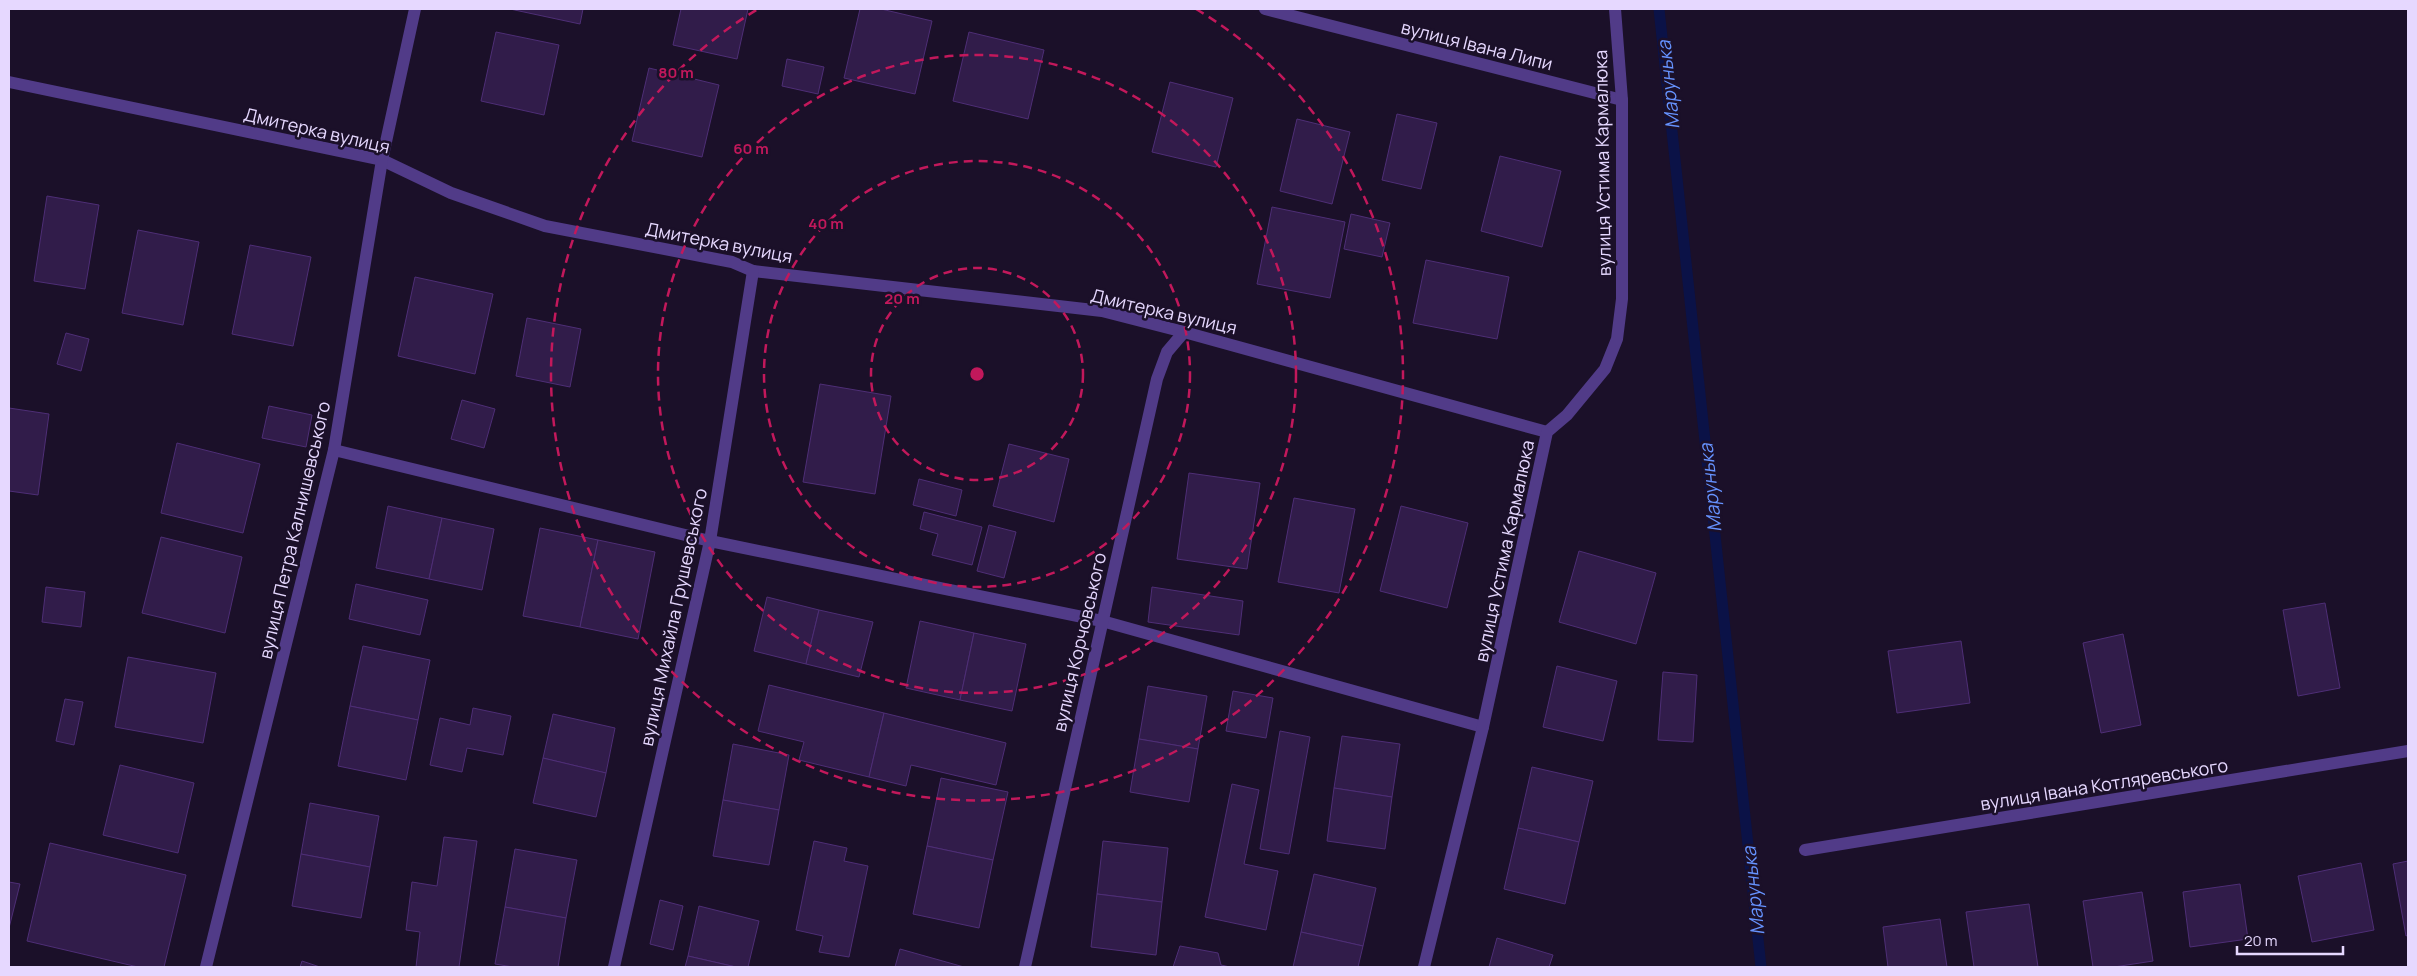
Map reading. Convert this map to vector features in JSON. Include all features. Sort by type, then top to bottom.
[{"type":"street","name":"вулиця Петра Калнишевського","points":[[206,967],[334,450],[382,160],[415,9]]},
{"type":"street","name":"вулиця Івана Липи","points":[[1265,9],[1622,100]]},
{"type":"street","name":"вулиця Устима Кармалюка","points":[[1424,967],[1484,727],[1547,432],[1567,415],[1605,369],[1617,339],[1622,299],[1622,100],[1615,9]]},
{"type":"street","name":"Дмитерка вулиця","points":[[9,82],[382,160],[452,193],[545,226],[732,262],[753,271],[1102,311],[1547,432]]},
{"type":"street","name":"вулиця Михайла Грушевського","points":[[614,967],[710,541],[753,271]]},
{"type":"street","name":"вулиця Корчовського","points":[[1025,967],[1156,379],[1167,352],[1184,332]]},
{"type":"street","points":[[334,450],[710,541],[1102,621],[1484,727]]},
{"type":"street","name":"вулиця Івана Котляревського","points":[[1804,850],[2408,752]]},
{"type":"building","points":[[510,9],[583,9],[580,24]]},
{"type":"building","points":[[681,9],[748,9],[737,59],[673,45]]},
{"type":"building","points":[[860,9],[881,9],[932,21],[915,94],[844,78]]},
{"type":"building","points":[[496,32],[559,45],[544,115],[481,101]]},
{"type":"building","points":[[969,32],[1044,50],[1028,119],[953,101]]},
{"type":"building","points":[[787,59],[824,67],[818,94],[782,86]]},
{"type":"building","points":[[649,68],[719,85],[702,157],[632,141]]},
{"type":"building","points":[[1170,82],[1233,98],[1216,167],[1152,152]]},
{"type":"building","points":[[1397,114],[1437,123],[1421,189],[1382,180]]},
{"type":"building","points":[[1297,119],[1350,132],[1332,204],[1280,191]]},
{"type":"building","points":[[1500,156],[1561,171],[1542,247],[1481,231]]},
{"type":"building","points":[[47,196],[99,205],[85,289],[34,281]]},
{"type":"building","points":[[1272,207],[1345,222],[1330,298],[1257,284]]},
{"type":"building","points":[[1351,214],[1390,223],[1382,257],[1344,249]]},
{"type":"building","points":[[138,230],[199,242],[183,325],[122,313]]},
{"type":"building","points":[[250,245],[311,257],[293,346],[232,334]]},
{"type":"building","points":[[1426,260],[1509,277],[1497,339],[1413,323]]},
{"type":"building","points":[[415,277],[493,294],[475,374],[398,356]]},
{"type":"building","points":[[527,318],[581,329],[570,387],[516,376]]},
{"type":"building","points":[[66,333],[89,339],[81,371],[57,364]]},
{"type":"building","points":[[820,384],[891,396],[875,494],[803,482]]},
{"type":"building","points":[[462,400],[495,409],[484,448],[451,439]]},
{"type":"building","points":[[269,406],[312,415],[306,447],[262,438]]},
{"type":"building","points":[[9,408],[49,414],[38,495],[9,491]]},
{"type":"building","points":[[177,443],[260,464],[243,533],[161,513]]},
{"type":"building","points":[[1009,444],[1069,459],[1054,522],[993,506]]},
{"type":"building","points":[[1189,473],[1260,483],[1247,569],[1177,559]]},
{"type":"building","points":[[919,479],[962,490],[956,516],[913,505]]},
{"type":"building","points":[[1294,498],[1355,509],[1339,593],[1278,582]]},
{"type":"building","points":[[388,506],[442,518],[429,579],[376,568]]},
{"type":"building","points":[[1401,506],[1468,523],[1447,608],[1380,591]]},
{"type":"building","points":[[924,512],[982,527],[972,565],[932,555],[938,534],[920,529]]},
{"type":"building","points":[[442,518],[494,529],[482,590],[429,579]]},
{"type":"building","points":[[989,525],[1016,532],[1004,578],[977,571]]},
{"type":"building","points":[[540,528],[598,540],[580,627],[523,616]]},
{"type":"building","points":[[161,537],[242,557],[225,633],[142,613]]},
{"type":"building","points":[[598,540],[655,552],[638,639],[580,627]]},
{"type":"building","points":[[1579,551],[1656,573],[1636,644],[1559,622]]},
{"type":"building","points":[[356,584],[428,600],[420,635],[349,619]]},
{"type":"building","points":[[46,587],[85,592],[81,627],[42,622]]},
{"type":"building","points":[[1152,587],[1243,601],[1239,635],[1148,622]]},
{"type":"building","points":[[767,597],[819,610],[806,664],[754,651]]},
{"type":"building","points":[[2325,603],[2340,688],[2298,696],[2283,610]]},
{"type":"building","points":[[819,610],[873,622],[859,677],[806,664]]},
{"type":"building","points":[[920,621],[974,633],[960,700],[906,688]]},
{"type":"building","points":[[974,633],[1026,644],[1012,711],[960,700]]},
{"type":"building","points":[[2123,634],[2141,725],[2101,733],[2083,643]]},
{"type":"building","points":[[1961,641],[1970,703],[1897,713],[1888,651]]},
{"type":"building","points":[[363,646],[430,660],[418,720],[350,706]]},
{"type":"building","points":[[128,657],[216,673],[203,743],[115,727]]},
{"type":"building","points":[[1557,666],[1617,681],[1603,741],[1543,727]]},
{"type":"building","points":[[1663,672],[1697,675],[1693,742],[1658,740]]},
{"type":"building","points":[[769,685],[884,713],[869,777],[799,760],[804,742],[758,731]]},
{"type":"building","points":[[1148,686],[1207,696],[1198,749],[1139,739]]},
{"type":"building","points":[[1233,691],[1273,698],[1266,738],[1226,731]]},
{"type":"building","points":[[65,699],[83,702],[74,745],[56,741]]},
{"type":"building","points":[[350,706],[418,720],[406,780],[338,766]]},
{"type":"building","points":[[473,708],[511,716],[503,755],[467,748],[462,772],[430,765],[440,718],[470,725]]},
{"type":"building","points":[[884,713],[1006,743],[996,785],[911,765],[906,786],[869,777]]},
{"type":"building","points":[[553,714],[615,728],[606,773],[543,758]]},
{"type":"building","points":[[1280,731],[1310,737],[1289,854],[1260,849]]},
{"type":"building","points":[[1342,736],[1400,744],[1392,797],[1334,788]]},
{"type":"building","points":[[1139,739],[1198,749],[1189,802],[1130,792]]},
{"type":"building","points":[[733,744],[789,755],[779,810],[723,800]]},
{"type":"building","points":[[543,758],[606,773],[596,817],[533,803]]},
{"type":"building","points":[[120,765],[194,783],[178,853],[103,835]]},
{"type":"building","points":[[1532,767],[1593,781],[1579,842],[1518,828]]},
{"type":"building","points":[[941,778],[1008,792],[993,860],[927,846]]},
{"type":"building","points":[[1232,784],[1259,790],[1244,864],[1278,871],[1266,930],[1205,917]]},
{"type":"building","points":[[1334,788],[1392,797],[1385,849],[1327,841]]},
{"type":"building","points":[[723,800],[779,810],[769,865],[713,856]]},
{"type":"building","points":[[310,803],[379,816],[370,867],[301,854]]},
{"type":"building","points":[[1518,828],[1579,842],[1565,904],[1504,889]]},
{"type":"building","points":[[444,837],[477,841],[459,967],[416,967],[420,932],[406,930],[412,882],[437,886]]},
{"type":"building","points":[[814,841],[847,848],[844,861],[868,866],[849,957],[819,952],[823,936],[796,930]]},
{"type":"building","points":[[1103,841],[1168,848],[1162,902],[1097,894]]},
{"type":"building","points":[[50,843],[186,875],[164,967],[138,967],[27,941]]},
{"type":"building","points":[[927,846],[993,860],[979,928],[913,914]]},
{"type":"building","points":[[515,849],[577,860],[566,918],[505,907]]},
{"type":"building","points":[[301,854],[370,867],[361,918],[292,906]]},
{"type":"building","points":[[2408,861],[2408,935],[2406,936],[2393,864]]},
{"type":"building","points":[[2361,863],[2374,930],[2312,942],[2298,876]]},
{"type":"building","points":[[1314,874],[1376,888],[1363,946],[1301,932]]},
{"type":"building","points":[[9,882],[20,884],[9,928]]},
{"type":"building","points":[[2240,884],[2248,939],[2190,947],[2183,892]]},
{"type":"building","points":[[2142,892],[2153,961],[2114,967],[2093,967],[2083,901]]},
{"type":"building","points":[[1097,894],[1162,902],[1156,955],[1091,947]]},
{"type":"building","points":[[660,900],[683,906],[673,950],[650,944]]},
{"type":"building","points":[[2029,904],[2038,967],[1974,967],[1966,912]]},
{"type":"building","points":[[699,906],[759,921],[748,967],[736,967],[688,956]]},
{"type":"building","points":[[505,907],[566,918],[558,967],[513,967],[495,964]]},
{"type":"building","points":[[1940,919],[1947,967],[1888,967],[1883,927]]},
{"type":"building","points":[[1301,932],[1363,946],[1358,967],[1293,967]]},
{"type":"building","points":[[1497,938],[1553,955],[1549,967],[1489,967]]},
{"type":"building","points":[[1180,946],[1218,953],[1221,965],[1230,967],[1173,967]]},
{"type":"building","points":[[900,949],[964,967],[895,967]]},
{"type":"building","points":[[688,956],[736,967],[685,967]]},
{"type":"building","points":[[302,961],[320,967],[300,967]]},
{"type":"waterway","name":"Марунька","points":[[1659,9],[1761,967]]}]
